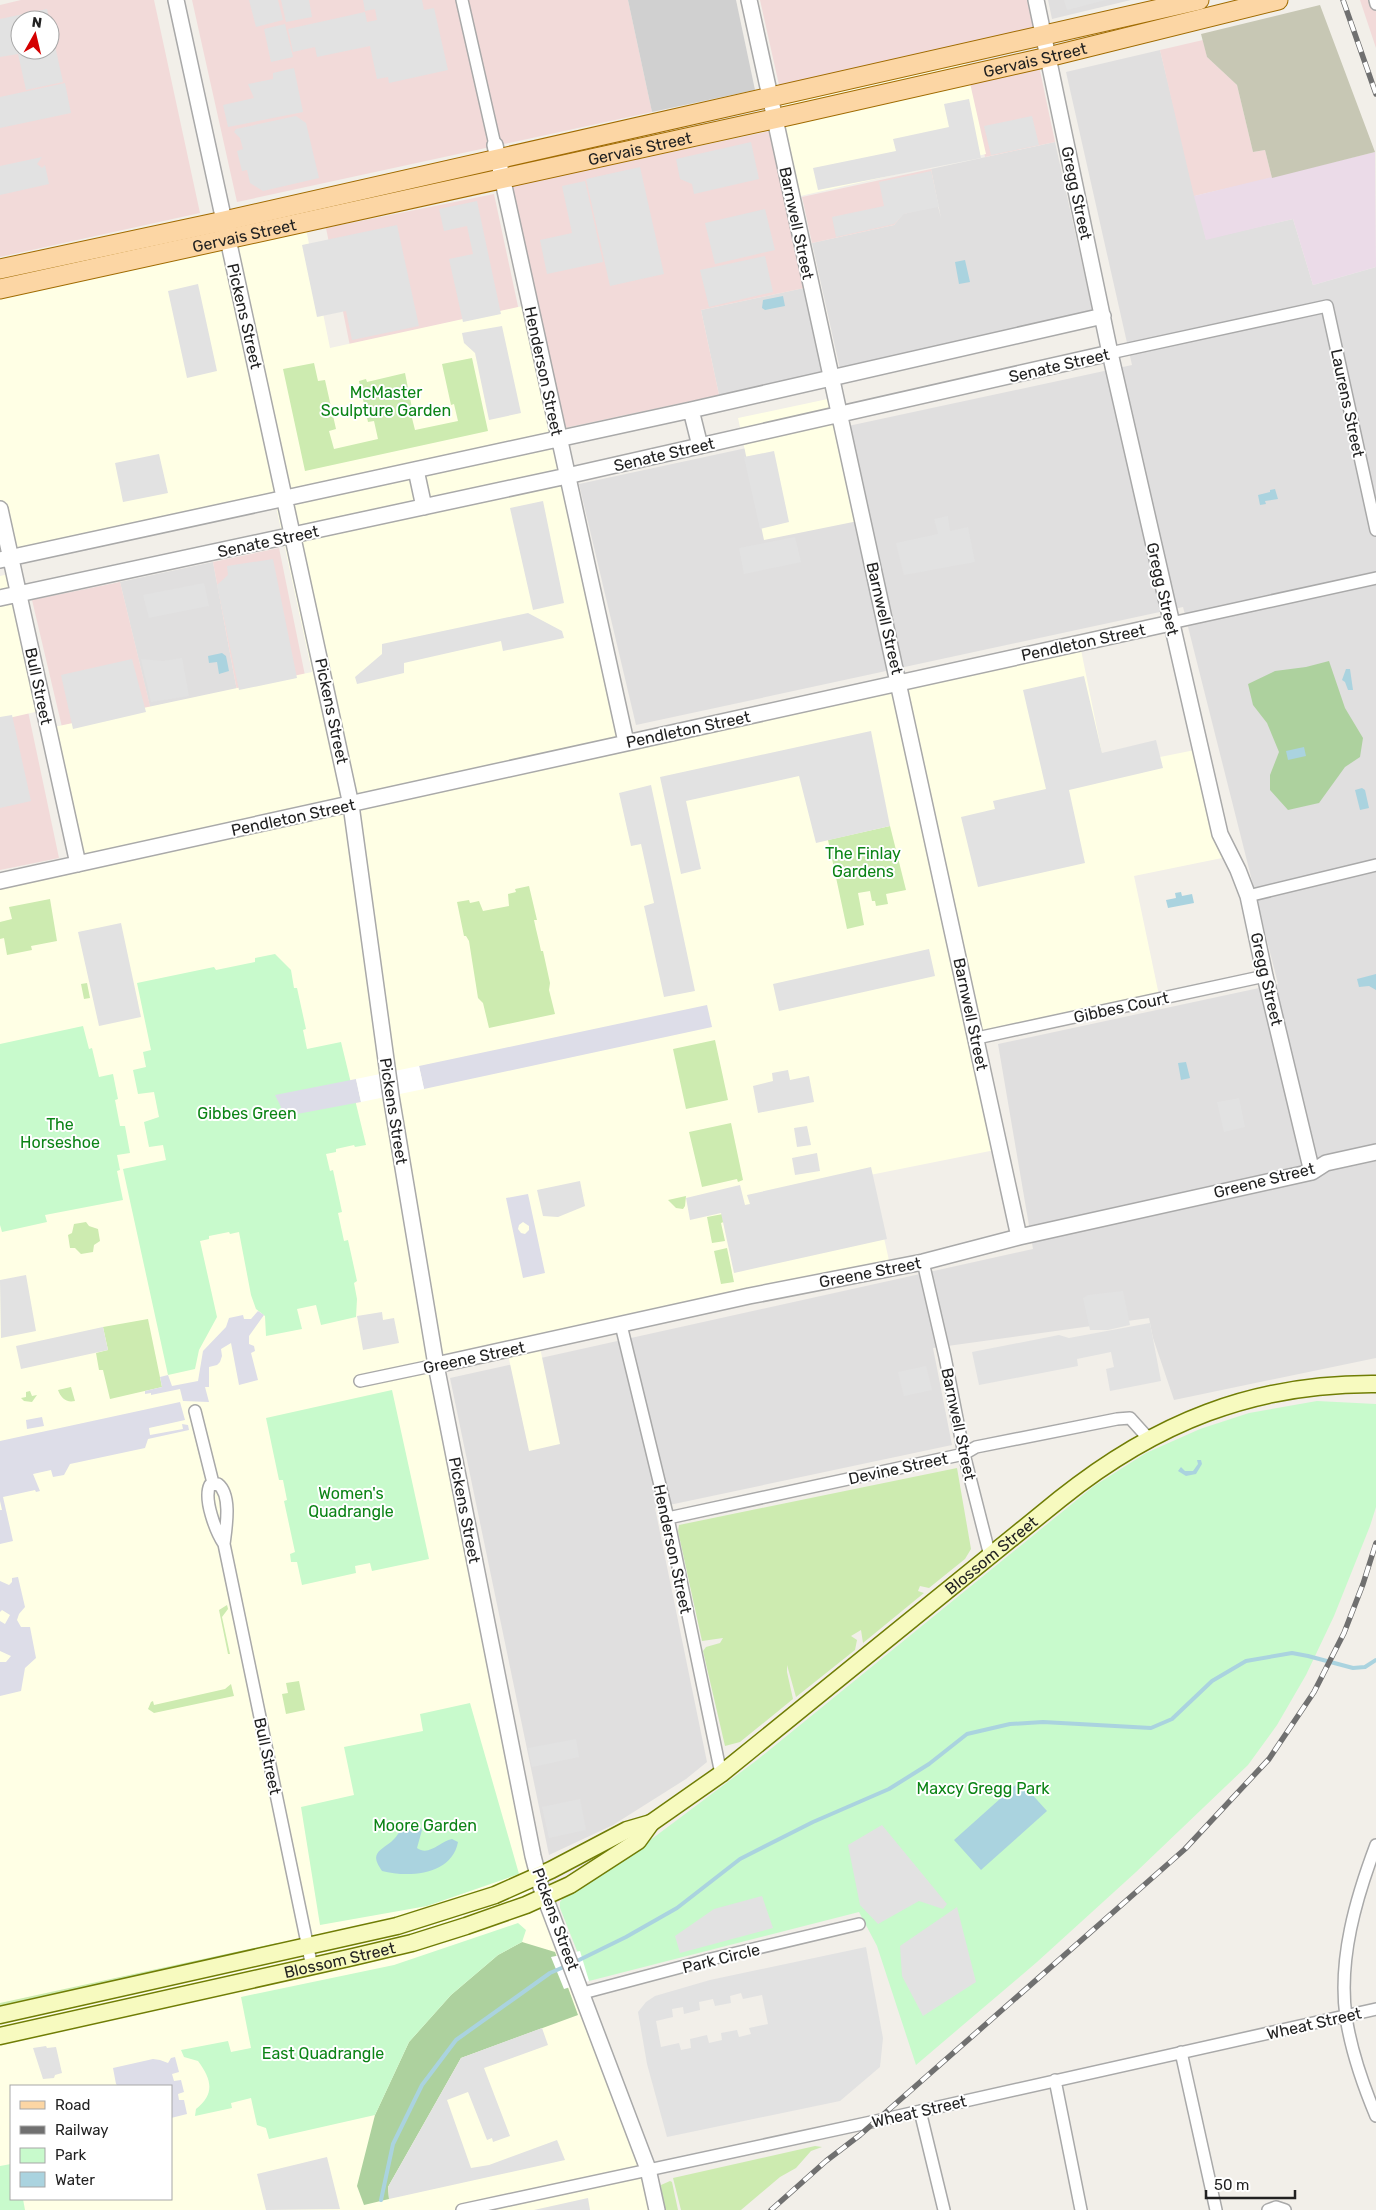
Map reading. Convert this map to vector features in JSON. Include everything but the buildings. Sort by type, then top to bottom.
[{"type":"main road","name":"Gervais Street","points":[[0,289],[226,230],[496,152],[770,98],[1044,37],[1199,0]]},
{"type":"main road","name":"Gervais Street","points":[[0,269],[502,179],[1048,57],[1278,0]]},
{"type":"main road","name":"Blossom Street","points":[[0,2015],[397,1926],[495,1895],[538,1876],[627,1830],[651,1823],[721,1774],[1092,1474],[1148,1438],[1177,1424],[1244,1401],[1316,1387],[1376,1384]]},
{"type":"main road","name":"Blossom Street","points":[[0,2036],[312,1967],[412,1943],[466,1926],[545,1897],[570,1885],[604,1865],[638,1841],[651,1823]]},
{"type":"street","name":"Pickens Street","points":[[176,0],[351,805],[391,1096],[436,1365],[538,1876],[648,2168],[657,2210]]},
{"type":"street","name":"Henderson Street","points":[[462,0],[626,742]]},
{"type":"street","name":"Barnwell Street","points":[[749,0],[1019,1236]]},
{"type":"street","name":"Gregg Street","points":[[1036,0],[1110,353],[1220,834],[1248,896],[1265,976],[1312,1172]]},
{"type":"street","points":[[1375,0],[1376,4]]},
{"type":"street","name":"Senate Street","points":[[0,598],[567,476],[1110,353],[1327,306]]},
{"type":"street","name":"Laurens Street","points":[[1327,306],[1376,530]]},
{"type":"street","points":[[5,559],[691,410],[1103,316]]},
{"type":"street","points":[[691,410],[700,446]]},
{"type":"street","points":[[416,470],[424,506]]},
{"type":"street","name":"Bull Street","points":[[0,509],[5,559],[19,594],[78,864]]},
{"type":"street","name":"Pendleton Street","points":[[0,881],[1376,578]]},
{"type":"street","points":[[1248,896],[1376,865]]},
{"type":"street","name":"Gibbes Court","points":[[977,1038],[1265,976]]},
{"type":"street","name":"Greene Street","points":[[360,1381],[749,1296],[923,1262],[1019,1236],[1312,1172],[1326,1163],[1376,1152]]},
{"type":"street","name":"Barnwell Street","points":[[923,1262],[945,1357],[964,1454],[990,1556]]},
{"type":"street","name":"Henderson Street","points":[[621,1325],[668,1518],[721,1774]]},
{"type":"street","name":"Bull Street","points":[[195,1411],[213,1483]]},
{"type":"street","name":"Devine Street","points":[[668,1518],[964,1454],[976,1447],[1117,1418],[1130,1418],[1148,1438]]},
{"type":"street","name":"Bull Street","points":[[213,1483],[218,1484],[224,1491],[227,1512],[224,1544],[312,1967]]},
{"type":"street","name":"Bull Street","points":[[213,1483],[210,1485],[207,1494],[216,1532],[224,1544]]},
{"type":"street","points":[[1376,1845],[1354,1912],[1344,1986],[1346,2016],[1359,2068],[1376,2116]]},
{"type":"street","name":"Park Circle","points":[[583,1993],[711,1959],[859,1924]]},
{"type":"street","name":"Wheat Street","points":[[462,2210],[648,2168],[920,2111],[1376,2009]]},
{"type":"street","points":[[1181,2052],[1216,2210]]},
{"type":"street","points":[[1055,2080],[1081,2210]]},
{"type":"street","points":[[920,2111],[944,2210]]},
{"type":"street","points":[[1268,2210],[1276,2206],[1285,2210]]},
{"type":"shaded area","points":[[21,0],[154,0],[200,213],[0,257],[0,5]]},
{"type":"shaded area","points":[[192,0],[628,0],[652,112],[237,202]]},
{"type":"shaded area","points":[[249,0],[278,0],[283,20],[256,27]]},
{"type":"shaded area","points":[[281,0],[309,0],[312,17],[286,22]]},
{"type":"shaded area","points":[[363,0],[422,0],[424,10],[434,8],[448,70],[389,83],[388,77],[377,79],[370,46],[317,57],[315,47],[293,52],[288,29],[365,12],[367,22],[377,20],[375,9],[365,11]]},
{"type":"shaded area","points":[[628,0],[736,0],[755,90],[652,112]]},
{"type":"shaded area","points":[[760,0],[1027,0],[1034,29],[779,85]]},
{"type":"shaded area","points":[[1048,0],[1131,0],[1052,19]]},
{"type":"shaded area","points":[[1064,0],[1106,0],[1067,10]]},
{"type":"shaded area","points":[[1360,0],[1376,0],[1376,48]]},
{"type":"shaded area","points":[[1320,5],[1375,152],[1272,178],[1265,150],[1253,152],[1237,85],[1207,57],[1201,34]]},
{"type":"shaded area","points":[[10,17],[10,55],[0,57],[0,19]]},
{"type":"shaded area","points":[[285,24],[293,57],[271,62],[264,29]]},
{"type":"shaded area","points":[[1203,40],[1207,57],[1237,85],[1253,152],[1265,150],[1272,178],[1194,196],[1160,50]]},
{"type":"shaded area","points":[[1160,50],[1206,239],[1293,219],[1313,285],[1376,267],[1376,1358],[1174,1400],[1153,1338],[1149,1318],[933,1348],[952,1445],[655,1508],[707,1762],[686,1779],[613,1825],[549,1855],[450,1378],[1033,1249],[998,1044],[1278,984],[1183,607],[636,725],[579,484],[1132,365],[1066,72]]},
{"type":"shaded area","points":[[19,60],[58,60],[63,82],[26,90]]},
{"type":"shaded area","points":[[965,61],[986,154],[796,197],[775,104]]},
{"type":"shaded area","points":[[1039,66],[1055,142],[985,157],[969,82]]},
{"type":"shaded area","points":[[294,68],[303,112],[228,127],[223,105],[254,98],[248,84],[273,79],[273,73]]},
{"type":"shaded area","points":[[65,83],[71,113],[0,128],[0,97]]},
{"type":"shaded area","points":[[969,99],[981,158],[818,190],[813,168],[896,151],[893,139],[949,127],[944,104]]},
{"type":"shaded area","points":[[296,116],[306,123],[319,178],[263,191],[250,183],[247,170],[242,171],[237,151],[243,149],[240,138],[234,132],[236,129]]},
{"type":"shaded area","points":[[1032,116],[1039,145],[991,155],[984,126]]},
{"type":"shaded area","points":[[770,131],[804,288],[701,310],[719,395],[565,428],[512,186]]},
{"type":"shaded area","points":[[751,142],[759,179],[694,194],[692,184],[680,179],[676,159]]},
{"type":"shaded area","points":[[1055,142],[1093,313],[840,369],[812,243],[894,225],[903,214],[938,206],[941,218],[931,169]]},
{"type":"shaded area","points":[[1375,152],[1376,267],[1313,285],[1293,219],[1206,240],[1194,196]]},
{"type":"shaded area","points":[[42,157],[37,164],[42,168],[45,165],[49,184],[0,195],[0,166]]},
{"type":"shaded area","points":[[640,167],[664,274],[610,286],[586,179]]},
{"type":"shaded area","points":[[931,169],[938,206],[903,214],[894,225],[812,243],[802,197]]},
{"type":"shaded area","points":[[931,171],[939,207],[904,214],[894,224],[836,237],[832,217],[884,206],[879,182]]},
{"type":"shaded area","points":[[585,181],[603,262],[547,274],[540,240],[572,233],[562,186]]},
{"type":"shaded area","points":[[494,194],[519,311],[350,346],[326,228]]},
{"type":"shaded area","points":[[477,201],[501,314],[463,322],[449,259],[473,254],[467,226],[444,231],[439,209]]},
{"type":"shaded area","points":[[765,209],[775,250],[715,264],[705,223]]},
{"type":"shaded area","points":[[303,214],[330,348],[527,305],[623,743],[1080,645],[1105,768],[1205,748],[1227,857],[1134,876],[1160,1000],[976,1038],[1000,1149],[870,1175],[890,1265],[539,1343],[560,1444],[529,1451],[507,1350],[435,1365],[530,1862],[655,2210],[0,2210],[0,884],[84,865],[54,727],[312,672],[275,502],[8,558],[0,522],[0,280]]},
{"type":"shaded area","points":[[397,225],[419,326],[352,340],[346,311],[317,317],[302,245]]},
{"type":"shaded area","points":[[765,256],[773,292],[709,307],[700,270]]},
{"type":"shaded area","points":[[198,284],[217,371],[187,378],[168,291]]},
{"type":"shaded area","points":[[804,288],[823,373],[719,395],[701,310]]},
{"type":"shaded area","points":[[502,326],[521,413],[489,420],[475,353],[464,343],[462,333]]},
{"type":"shaded area","points":[[837,397],[863,520],[764,540],[738,418]]},
{"type":"shaded area","points":[[774,451],[789,522],[760,529],[744,457]]},
{"type":"shaded area","points":[[159,454],[168,493],[123,502],[115,463]]},
{"type":"shaded area","points":[[543,501],[564,603],[533,610],[510,508]]},
{"type":"shaded area","points":[[948,516],[950,531],[968,527],[975,562],[904,575],[896,543],[938,534],[934,519]]},
{"type":"shaded area","points":[[795,537],[801,562],[744,574],[739,548]]},
{"type":"shaded area","points":[[279,548],[330,798],[91,850],[32,600],[120,582],[151,710],[237,691],[213,562]]},
{"type":"shaded area","points":[[273,559],[297,678],[239,690],[217,585],[228,575],[227,566]]},
{"type":"shaded area","points":[[213,562],[237,691],[151,711],[120,582]]},
{"type":"shaded area","points":[[13,573],[44,710],[0,720],[0,576]]},
{"type":"shaded area","points":[[204,583],[209,606],[149,618],[143,595]]},
{"type":"shaded area","points":[[6,607],[59,858],[0,870],[0,608]]},
{"type":"shaded area","points":[[528,613],[562,631],[564,638],[503,651],[501,641],[404,663],[404,673],[357,684],[355,677],[382,654],[382,644]]},
{"type":"shaded area","points":[[182,658],[189,696],[151,702],[141,659],[163,661]]},
{"type":"shaded area","points":[[132,659],[146,712],[73,729],[61,675]]},
{"type":"shaded area","points":[[1084,676],[1102,753],[1156,740],[1163,768],[1069,790],[1085,863],[978,887],[961,817],[995,809],[993,801],[1046,789],[1023,690]]},
{"type":"shaded area","points":[[12,715],[31,801],[0,808],[0,717]]},
{"type":"shaded area","points":[[871,731],[890,826],[816,843],[799,776],[686,801],[701,869],[681,874],[660,777]]},
{"type":"shaded area","points":[[651,785],[695,991],[664,997],[644,906],[654,903],[641,844],[631,846],[619,793]]},
{"type":"shaded area","points":[[121,923],[141,1017],[99,1026],[78,932]]},
{"type":"shaded area","points":[[929,949],[935,976],[779,1011],[773,984]]},
{"type":"shaded area","points":[[707,1005],[712,1027],[424,1089],[419,1066]]},
{"type":"shaded area","points":[[788,1070],[790,1080],[809,1076],[814,1102],[758,1113],[753,1086],[773,1081],[772,1073]]},
{"type":"shaded area","points":[[356,1079],[361,1102],[281,1117],[281,1107],[275,1095]]},
{"type":"shaded area","points":[[1239,1098],[1245,1127],[1224,1132],[1217,1102]]},
{"type":"shaded area","points":[[807,1126],[811,1145],[797,1147],[794,1128]]},
{"type":"shaded area","points":[[817,1153],[820,1171],[795,1175],[792,1158]]},
{"type":"shaded area","points":[[871,1167],[887,1239],[734,1273],[721,1213],[690,1220],[686,1198],[740,1185],[745,1205],[750,1204],[747,1195]]},
{"type":"shaded area","points":[[580,1181],[585,1206],[558,1217],[543,1216],[537,1190]]},
{"type":"shaded area","points":[[528,1194],[545,1273],[523,1278],[506,1198]],"holes":[[[523,1222],[529,1226],[529,1230],[525,1234],[521,1233],[518,1229],[519,1225]]]},
{"type":"shaded area","points":[[26,1275],[36,1331],[1,1338],[0,1280]]},
{"type":"shaded area","points":[[1123,1291],[1130,1325],[1108,1330],[1090,1330],[1083,1298],[1088,1295]]},
{"type":"shaded area","points":[[258,1311],[264,1315],[249,1336],[249,1344],[254,1346],[255,1351],[251,1353],[258,1380],[239,1385],[231,1343],[221,1349],[222,1356],[220,1362],[209,1367],[209,1387],[205,1387],[209,1402],[183,1401],[180,1389],[151,1395],[151,1393],[145,1394],[145,1391],[162,1387],[160,1377],[168,1375],[172,1386],[198,1381],[203,1351],[226,1327],[229,1318],[243,1315],[244,1319],[251,1319]]},
{"type":"shaded area","points":[[382,1312],[383,1320],[394,1318],[399,1343],[363,1350],[357,1316]]},
{"type":"shaded area","points":[[1150,1323],[1161,1381],[1110,1391],[1106,1369],[1114,1367],[1111,1352],[1077,1359],[1078,1366],[979,1385],[972,1352],[1059,1335],[1069,1338]]},
{"type":"shaded area","points":[[103,1327],[108,1350],[21,1369],[16,1346]]},
{"type":"shaded area","points":[[926,1366],[932,1390],[904,1396],[898,1372]]},
{"type":"shaded area","points":[[180,1402],[185,1420],[149,1428],[150,1435],[183,1429],[182,1424],[188,1425],[189,1430],[148,1439],[145,1448],[70,1464],[64,1475],[53,1477],[51,1470],[33,1474],[40,1491],[36,1492],[35,1490],[3,1497],[13,1541],[0,1544],[0,1510],[2,1510],[0,1501],[0,1441]]},
{"type":"shaded area","points":[[42,1417],[44,1426],[27,1429],[26,1420]]},
{"type":"shaded area","points":[[18,1577],[25,1607],[17,1620],[21,1627],[30,1627],[36,1658],[25,1668],[21,1691],[0,1696],[0,1662],[6,1662],[11,1656],[0,1651],[0,1621],[5,1624],[10,1615],[2,1610],[0,1612],[0,1581],[9,1585],[12,1582],[12,1578]]},
{"type":"shaded area","points":[[576,1739],[579,1757],[532,1767],[528,1748]]},
{"type":"shaded area","points":[[580,1799],[586,1830],[549,1838],[542,1807]]},
{"type":"shaded area","points":[[882,1825],[947,1904],[943,1909],[919,1901],[878,1924],[860,1905],[848,1845]]},
{"type":"shaded area","points":[[762,1896],[773,1928],[680,1953],[675,1936],[714,1909]]},
{"type":"shaded area","points":[[957,1907],[976,1982],[923,2016],[902,1976],[900,1946]]},
{"type":"shaded area","points":[[866,1947],[883,2038],[880,2067],[840,2101],[667,2137],[647,2064],[638,2012],[646,2002],[655,1996],[710,1980]],"holes":[[[741,1993],[743,1999],[762,1995],[768,2024],[749,2028],[751,2034],[739,2037],[737,2030],[721,2033],[722,2040],[709,2043],[707,2035],[690,2039],[691,2048],[681,2050],[679,2043],[661,2047],[656,2021],[673,2017],[672,2009],[683,2007],[684,2014],[700,2010],[699,2002],[713,1999],[715,2006],[731,2003],[730,1996]]]},
{"type":"shaded area","points":[[542,2028],[548,2045],[484,2068],[510,2136],[493,2142],[492,2138],[487,2140],[468,2092],[447,2100],[471,2168],[489,2165],[557,2140],[565,2160],[389,2199],[388,2187],[461,2058]]},
{"type":"shaded area","points":[[46,2046],[47,2048],[56,2047],[62,2073],[55,2075],[54,2078],[43,2079],[33,2048]]},
{"type":"shaded area","points":[[175,2057],[179,2072],[172,2074],[174,2081],[181,2080],[184,2092],[178,2094],[179,2100],[184,2100],[187,2114],[172,2118],[172,2085],[116,2084],[113,2068],[153,2059],[168,2063],[171,2058]]},
{"type":"shaded area","points":[[327,2157],[340,2209],[266,2210],[257,2174]]},
{"type":"shaded area","points":[[588,2198],[590,2210],[534,2210]]},
{"type":"green space","name":"McMaster Sculpture Garden","points":[[472,358],[488,431],[305,471],[283,369],[314,363],[318,381],[325,380],[336,429],[329,431],[334,449],[378,439],[374,421],[368,422],[359,381],[366,379],[367,382],[405,373],[415,430],[458,421],[454,404],[451,405],[442,364]]},
{"type":"green space","points":[[1329,661],[1345,708],[1363,738],[1360,757],[1345,767],[1319,803],[1288,810],[1270,790],[1270,775],[1279,752],[1267,723],[1253,705],[1248,684],[1275,671],[1306,667]]},
{"type":"green space","name":"The Finlay Gardens","points":[[890,826],[906,890],[886,894],[888,904],[876,906],[875,901],[872,901],[870,891],[858,893],[864,925],[847,929],[828,840]]},
{"type":"green space","points":[[529,886],[537,920],[534,920],[541,951],[543,951],[555,1014],[489,1028],[483,1003],[478,998],[469,941],[464,936],[457,902],[469,900],[470,903],[479,901],[483,911],[509,906],[508,894],[516,892],[515,889]]},
{"type":"green space","points":[[50,899],[57,941],[31,946],[32,950],[7,955],[4,938],[0,939],[0,922],[12,919],[9,907]]},
{"type":"green space","name":"Gibbes Green","points":[[275,954],[291,970],[294,988],[297,988],[306,1029],[303,1030],[307,1049],[341,1042],[366,1145],[355,1147],[354,1145],[336,1149],[336,1152],[326,1154],[330,1171],[333,1170],[342,1212],[338,1213],[344,1241],[348,1240],[357,1281],[354,1283],[357,1299],[356,1317],[321,1325],[316,1305],[297,1309],[302,1329],[266,1336],[265,1316],[256,1309],[251,1295],[239,1232],[209,1236],[209,1239],[200,1241],[217,1317],[199,1350],[195,1369],[168,1375],[123,1169],[166,1160],[163,1145],[149,1147],[144,1122],[159,1117],[154,1092],[138,1094],[133,1070],[146,1067],[143,1052],[151,1050],[137,983],[214,967],[216,970],[255,962],[255,958]]},
{"type":"green space","points":[[87,983],[90,998],[84,999],[81,984]]},
{"type":"green space","name":"The Horseshoe","points":[[83,1026],[89,1049],[92,1048],[99,1077],[113,1074],[118,1099],[115,1100],[120,1126],[125,1126],[130,1153],[117,1155],[120,1170],[117,1171],[123,1200],[45,1215],[47,1222],[2,1232],[0,1225],[0,1044]]},
{"type":"green space","points":[[715,1040],[728,1100],[686,1109],[673,1049]]},
{"type":"green space","points":[[731,1123],[743,1180],[738,1182],[737,1179],[702,1187],[689,1132]]},
{"type":"green space","points":[[686,1196],[683,1209],[676,1208],[668,1200]]},
{"type":"green space","points":[[723,1214],[726,1221],[721,1223],[725,1241],[712,1243],[707,1217]]},
{"type":"green space","points":[[86,1222],[89,1226],[98,1229],[100,1241],[94,1245],[93,1252],[81,1254],[75,1248],[70,1248],[68,1235],[72,1233],[74,1224]]},
{"type":"green space","points":[[727,1248],[734,1282],[721,1284],[714,1251]]},
{"type":"green space","points":[[148,1319],[162,1387],[110,1399],[103,1370],[99,1370],[96,1353],[108,1350],[103,1327]]},
{"type":"green space","points":[[71,1387],[75,1401],[64,1399],[58,1390]]},
{"type":"green space","name":"Women's Quadrangle","points":[[392,1390],[429,1559],[372,1571],[370,1563],[355,1566],[356,1573],[302,1585],[297,1562],[291,1562],[290,1554],[295,1552],[284,1501],[287,1500],[283,1480],[279,1480],[266,1418]]},
{"type":"green space","points":[[30,1391],[32,1396],[37,1395],[32,1402],[24,1401],[21,1398],[26,1397],[26,1392]]},
{"type":"green space","name":"Maxcy Gregg Park","points":[[1317,1401],[1376,1404],[1376,1507],[1334,1616],[1306,1675],[1277,1725],[1248,1765],[1136,1872],[1037,1962],[916,2065],[877,1946],[859,1912],[589,1981],[560,1908],[560,1902],[564,1897],[649,1841],[757,1760],[1094,1486],[1146,1453],[1200,1429],[1249,1413]]},
{"type":"green space","points":[[957,1468],[971,1549],[965,1559],[929,1588],[920,1586],[918,1591],[924,1593],[863,1643],[861,1630],[851,1636],[857,1640],[855,1650],[796,1697],[787,1665],[793,1699],[740,1742],[725,1746],[703,1651],[706,1647],[720,1643],[723,1638],[702,1641],[678,1531],[679,1525]]},
{"type":"green space","points":[[227,1605],[228,1609],[222,1617],[230,1654],[228,1654],[219,1610]]},
{"type":"green space","points":[[299,1681],[305,1710],[286,1714],[282,1694],[288,1693],[286,1683]]},
{"type":"green space","points":[[231,1684],[234,1696],[154,1713],[148,1709],[153,1701],[154,1705],[225,1689]]},
{"type":"green space","name":"Moore Garden","points":[[470,1703],[519,1874],[427,1906],[320,1925],[301,1807],[354,1795],[344,1747],[423,1731],[420,1714]]},
{"type":"green space","name":"East Quadrangle","points":[[518,1923],[526,1930],[522,1942],[498,1955],[451,1995],[409,2042],[375,2115],[269,2139],[266,2128],[257,2125],[251,2098],[231,2103],[232,2108],[195,2116],[196,2109],[209,2092],[209,2081],[198,2061],[184,2057],[181,2050],[228,2041],[231,2052],[251,2048],[241,1997],[394,1965]]},
{"type":"green space","points":[[522,1942],[555,1952],[578,2015],[461,2058],[388,2187],[389,2199],[364,2205],[357,2186],[375,2115],[409,2042],[451,1995],[498,1955]]},
{"type":"green space","points":[[277,1943],[277,1945],[189,1966],[52,1994],[51,1996],[0,2007],[0,2003]]},
{"type":"green space","points":[[815,2146],[822,2147],[811,2151],[796,2168],[780,2177],[741,2210],[681,2210],[673,2178]]},
{"type":"green space","points":[[10,2164],[10,2200],[23,2200],[25,2210],[0,2210],[0,2166]]},
{"type":"green space","points":[[672,2182],[678,2210],[663,2210],[661,2185]]},
{"type":"water","points":[[965,260],[970,282],[959,284],[955,262]]},
{"type":"water","points":[[783,296],[785,306],[765,310],[762,308],[763,300]]},
{"type":"water","points":[[1275,489],[1278,499],[1265,501],[1266,504],[1260,505],[1258,495]]},
{"type":"water","points":[[222,653],[226,656],[229,671],[219,674],[217,662],[209,663],[208,656]]},
{"type":"water","points":[[1346,669],[1350,669],[1353,690],[1348,690],[1345,682],[1342,680]]},
{"type":"water","points":[[1304,747],[1306,756],[1288,760],[1286,751]]},
{"type":"water","points":[[1362,788],[1365,790],[1369,808],[1360,810],[1355,790]]},
{"type":"water","points":[[1181,892],[1182,896],[1192,894],[1194,903],[1168,908],[1166,900],[1176,898],[1175,893]]},
{"type":"water","points":[[1376,974],[1376,990],[1369,986],[1359,987],[1357,979]]},
{"type":"water","points":[[1186,1062],[1190,1078],[1181,1080],[1178,1063]]},
{"type":"water","points":[[1197,1460],[1201,1460],[1202,1464],[1196,1474],[1186,1476],[1178,1471],[1181,1467],[1185,1471],[1193,1471],[1198,1464]]},
{"type":"water","points":[[1020,1781],[1047,1811],[981,1870],[954,1840]]},
{"type":"water","points":[[412,1824],[419,1826],[422,1830],[417,1848],[426,1851],[430,1850],[452,1839],[458,1842],[454,1853],[438,1868],[428,1872],[404,1874],[382,1871],[378,1865],[377,1854],[395,1838],[404,1825]]},
{"type":"pier","points":[[419,1066],[424,1089],[361,1102],[356,1079]]},
{"type":"pier","points":[[580,1951],[589,1981],[564,1989],[551,1957]]},
{"type":"waterway","points":[[573,1963],[626,1937],[677,1908],[740,1859],[813,1822],[889,1789],[929,1764],[967,1734],[1010,1724],[1043,1722],[1151,1728],[1172,1719],[1212,1681],[1246,1661],[1292,1653],[1353,1668],[1365,1667],[1376,1660]]},
{"type":"waterway","points":[[381,2200],[393,2144],[422,2085],[456,2040],[550,1973],[566,1966]]},
{"type":"railway","points":[[1343,0],[1376,94]]},
{"type":"railway","points":[[771,2210],[826,2161],[860,2135],[1185,1849],[1269,1759],[1314,1692],[1344,1633],[1376,1543]]}]
